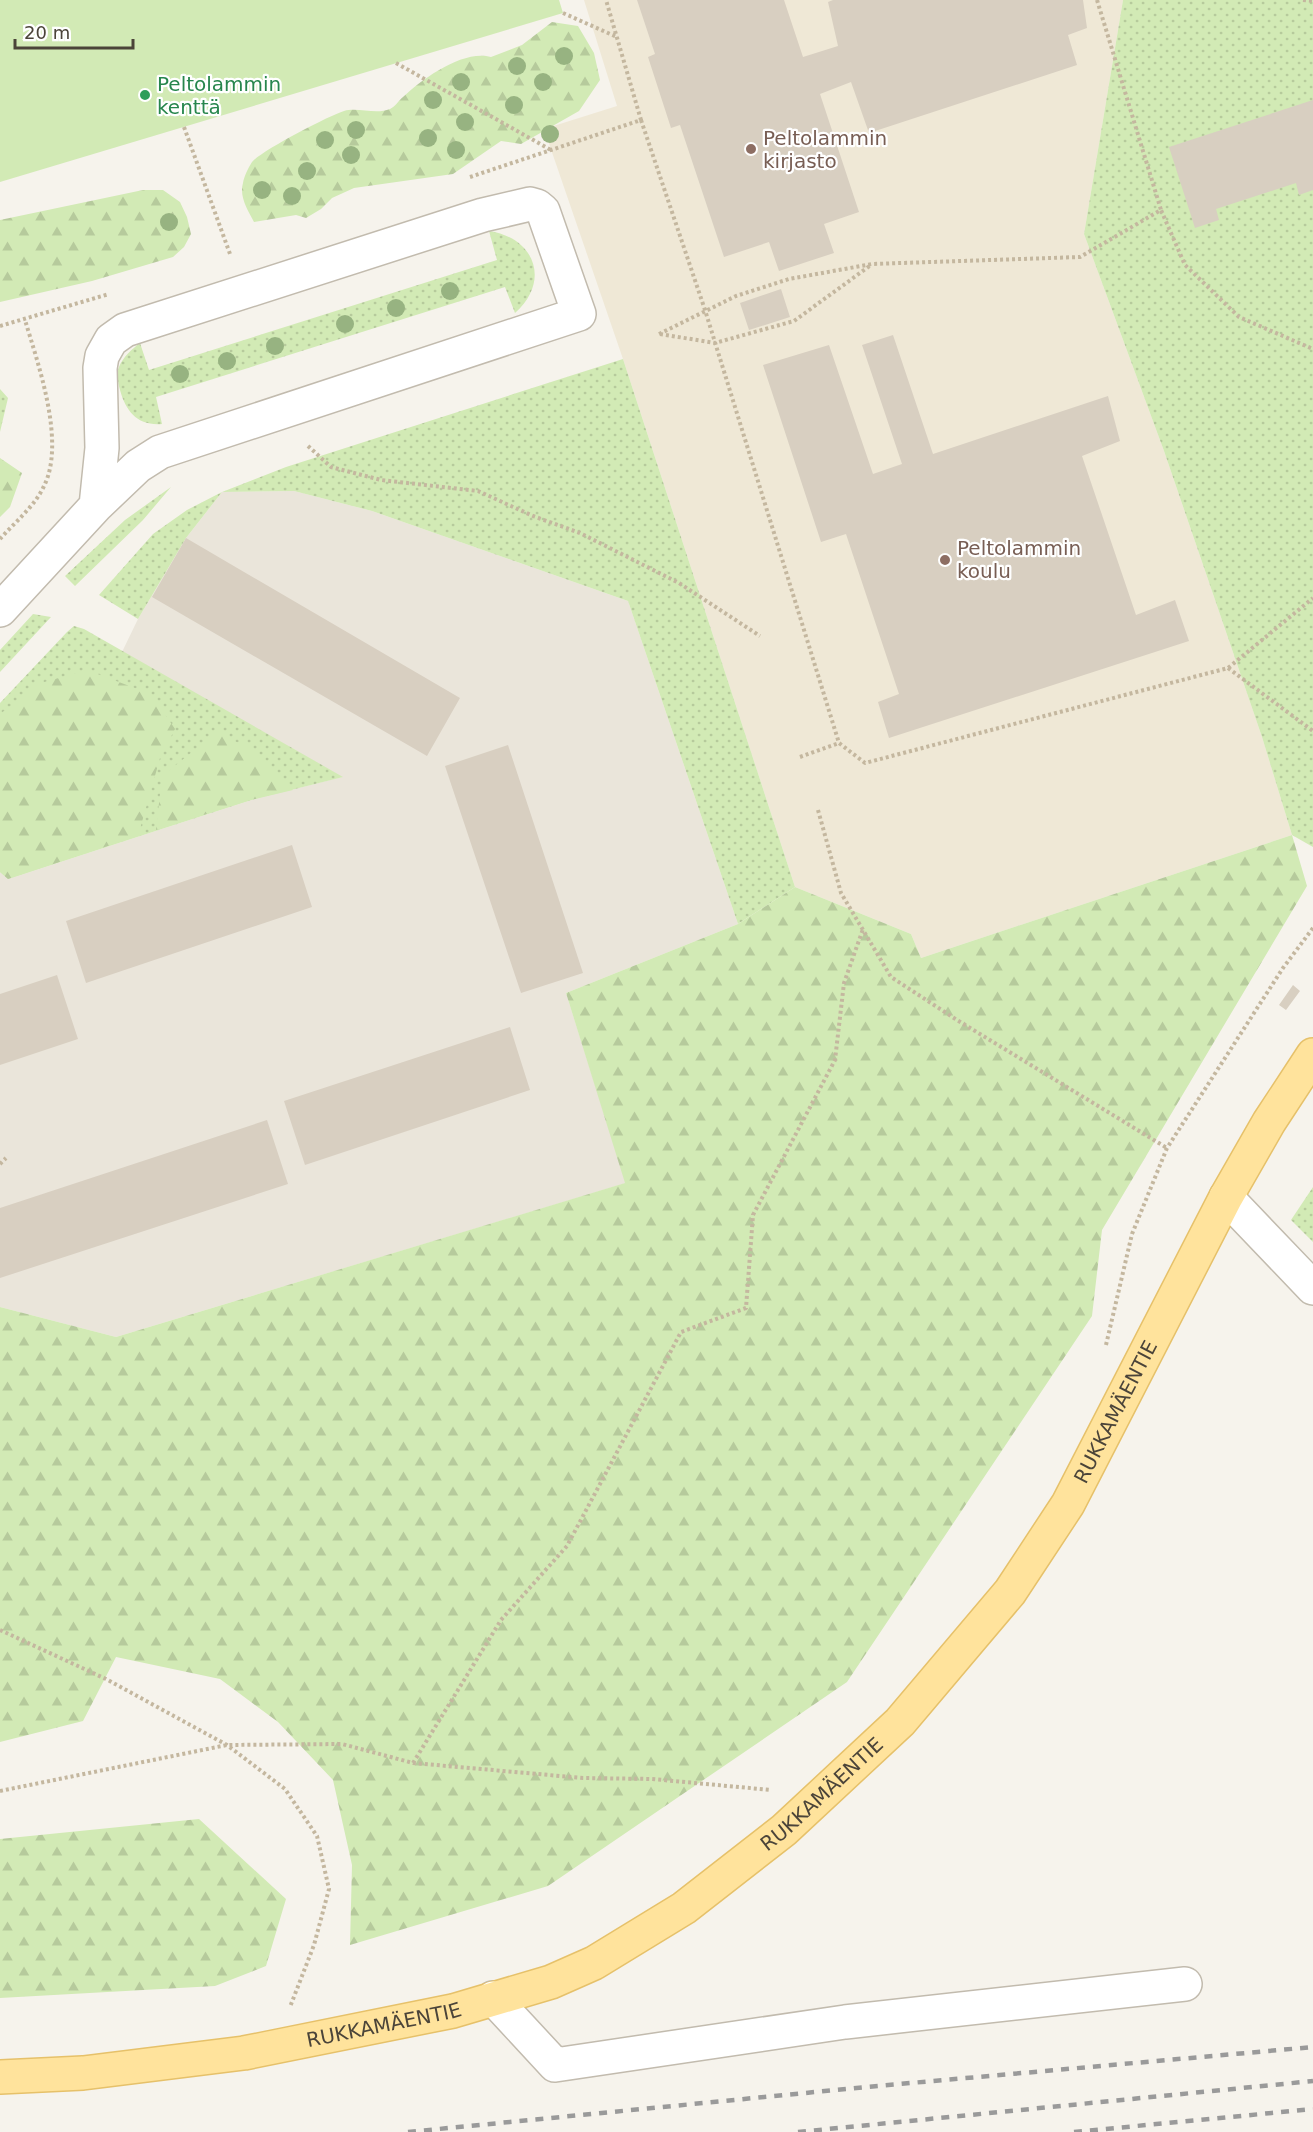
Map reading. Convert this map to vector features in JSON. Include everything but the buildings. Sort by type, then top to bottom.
[{"type":"main road","name":"RUKKAMÄENTIE","points":[[0,2077],[83,2073],[244,2053],[453,2011],[551,1982],[594,1963],[684,1908],[784,1830],[900,1722],[1010,1592],[1068,1504],[1226,1197],[1269,1122],[1313,1055]]},
{"type":"street","points":[[0,610],[96,506],[138,466],[172,447],[579,314],[543,211],[530,204],[483,215],[117,334],[105,350],[100,368],[102,448],[96,506]]},
{"type":"street","points":[[1226,1197],[1313,1288]]},
{"type":"street","points":[[493,1998],[555,2065],[845,2022],[1185,1984]]},
{"type":"path","points":[[606,0],[641,120],[716,343],[839,743],[865,762],[1228,668],[1313,598]]},
{"type":"path","points":[[1097,0],[1161,210],[1185,265],[1239,317],[1313,349]]},
{"type":"path","points":[[1303,0],[1313,1]]},
{"type":"path","points":[[563,13],[617,38]]},
{"type":"path","points":[[396,63],[552,151]]},
{"type":"path","points":[[598,136],[641,120]]},
{"type":"path","points":[[184,127],[230,254]]},
{"type":"path","points":[[872,264],[794,321],[716,343],[659,334],[736,296],[789,279],[872,264],[1080,257],[1161,210]]},
{"type":"path","points":[[0,326],[25,320],[47,398],[51,435],[50,465],[44,486],[28,509],[0,539]]},
{"type":"path","points":[[309,446],[331,467],[381,480],[478,492],[580,533],[679,583],[760,636]]},
{"type":"path","points":[[1228,668],[1313,731]]},
{"type":"path","points":[[800,757],[839,743]]},
{"type":"path","points":[[818,810],[842,894],[891,977],[1167,1149]]},
{"type":"path","points":[[1104,1356],[1132,1234],[1167,1149],[1283,968],[1313,928]]},
{"type":"path","points":[[413,1763],[501,1620],[567,1546],[681,1332],[747,1308],[753,1215],[835,1060],[844,983],[863,929]]},
{"type":"path","points":[[0,1164],[6,1158]]},
{"type":"path","points":[[0,1630],[106,1679],[227,1745],[285,1790],[317,1836],[329,1889],[314,1945],[290,2008],[301,2006]]},
{"type":"path","points":[[0,1791],[227,1745],[342,1744],[413,1763],[583,1778],[652,1779],[773,1791],[765,1798]]},
{"type":"shaded area","name":"Peltolammin koulu","points":[[584,0],[1123,0],[1084,234],[1164,451],[1262,737],[1292,835],[921,958],[911,934],[795,887],[623,359],[544,129],[617,106]]},
{"type":"shaded area","points":[[294,491],[372,511],[628,601],[738,924],[566,993],[626,1183],[116,1337],[0,1307],[0,872],[8,879],[251,800],[342,777],[122,652],[138,619],[186,538],[222,492]]},
{"type":"green space","name":"Peltolammin kenttä","points":[[0,0],[559,0],[563,13],[0,182]]},
{"type":"green space","points":[[1123,0],[1313,0],[1313,847],[1292,835],[1262,737],[1164,451],[1084,234]]},
{"type":"green space","points":[[552,22],[578,26],[594,53],[600,80],[579,111],[521,144],[501,141],[453,174],[354,188],[332,198],[321,209],[306,218],[296,215],[254,222],[243,198],[242,188],[246,172],[252,162],[268,150],[310,126],[344,111],[390,109],[411,89],[444,67],[469,57],[491,57],[522,45]]},
{"type":"green space","points":[[143,190],[163,190],[180,202],[187,217],[191,234],[184,247],[173,257],[92,281],[0,302],[0,220]]},
{"type":"green space","points":[[489,231],[505,235],[518,242],[533,263],[535,275],[533,288],[526,301],[515,313],[505,287],[156,397],[162,424],[146,423],[140,420],[126,405],[117,376],[118,370],[125,357],[140,343],[149,370],[497,260]]},
{"type":"green space","points":[[623,359],[795,887],[738,924],[628,601],[372,511],[294,491],[222,492],[286,467]]},
{"type":"green space","points":[[0,389],[8,398],[0,432]]},
{"type":"green space","points":[[0,458],[22,473],[10,507],[0,517]]},
{"type":"green space","points":[[171,487],[143,520],[75,586],[65,576],[125,520]]},
{"type":"green space","points":[[222,492],[186,538],[138,619],[99,595],[153,534],[187,510]]},
{"type":"green space","points":[[33,614],[51,617],[0,672],[0,650]]},
{"type":"green space","points":[[74,626],[84,629],[343,777],[251,800],[8,879],[0,872],[0,703]]},
{"type":"green space","points":[[87,670],[148,693],[175,729],[160,758],[138,836],[8,879],[0,872],[0,714],[41,683]]},
{"type":"green space","points":[[221,729],[231,740],[250,747],[293,790],[251,800],[156,830],[162,776]]},
{"type":"green space","points":[[1292,835],[1307,886],[1102,1230],[1092,1316],[847,1682],[548,1886],[350,1945],[352,1865],[333,1780],[278,1722],[220,1679],[116,1657],[83,1721],[0,1742],[0,1307],[116,1337],[625,1183],[566,993],[738,924],[795,887],[911,934],[921,958]]},
{"type":"green space","points":[[1313,1187],[1313,1242],[1291,1220]]},
{"type":"green space","points":[[199,1819],[286,1899],[266,1966],[215,1986],[0,1998],[0,1839]]},
{"type":"railway","points":[[408,2132],[866,2087],[1313,2047]]},
{"type":"railway","points":[[798,2132],[1313,2081]]},
{"type":"railway","points":[[1074,2132],[1313,2109]]},
{"type":"place","name":"Peltolammin kenttä","points":[[145,95]]},
{"type":"place","name":"Peltolammin kirjasto","points":[[751,149]]},
{"type":"place","name":"Peltolammin koulu","points":[[945,560]]}]
